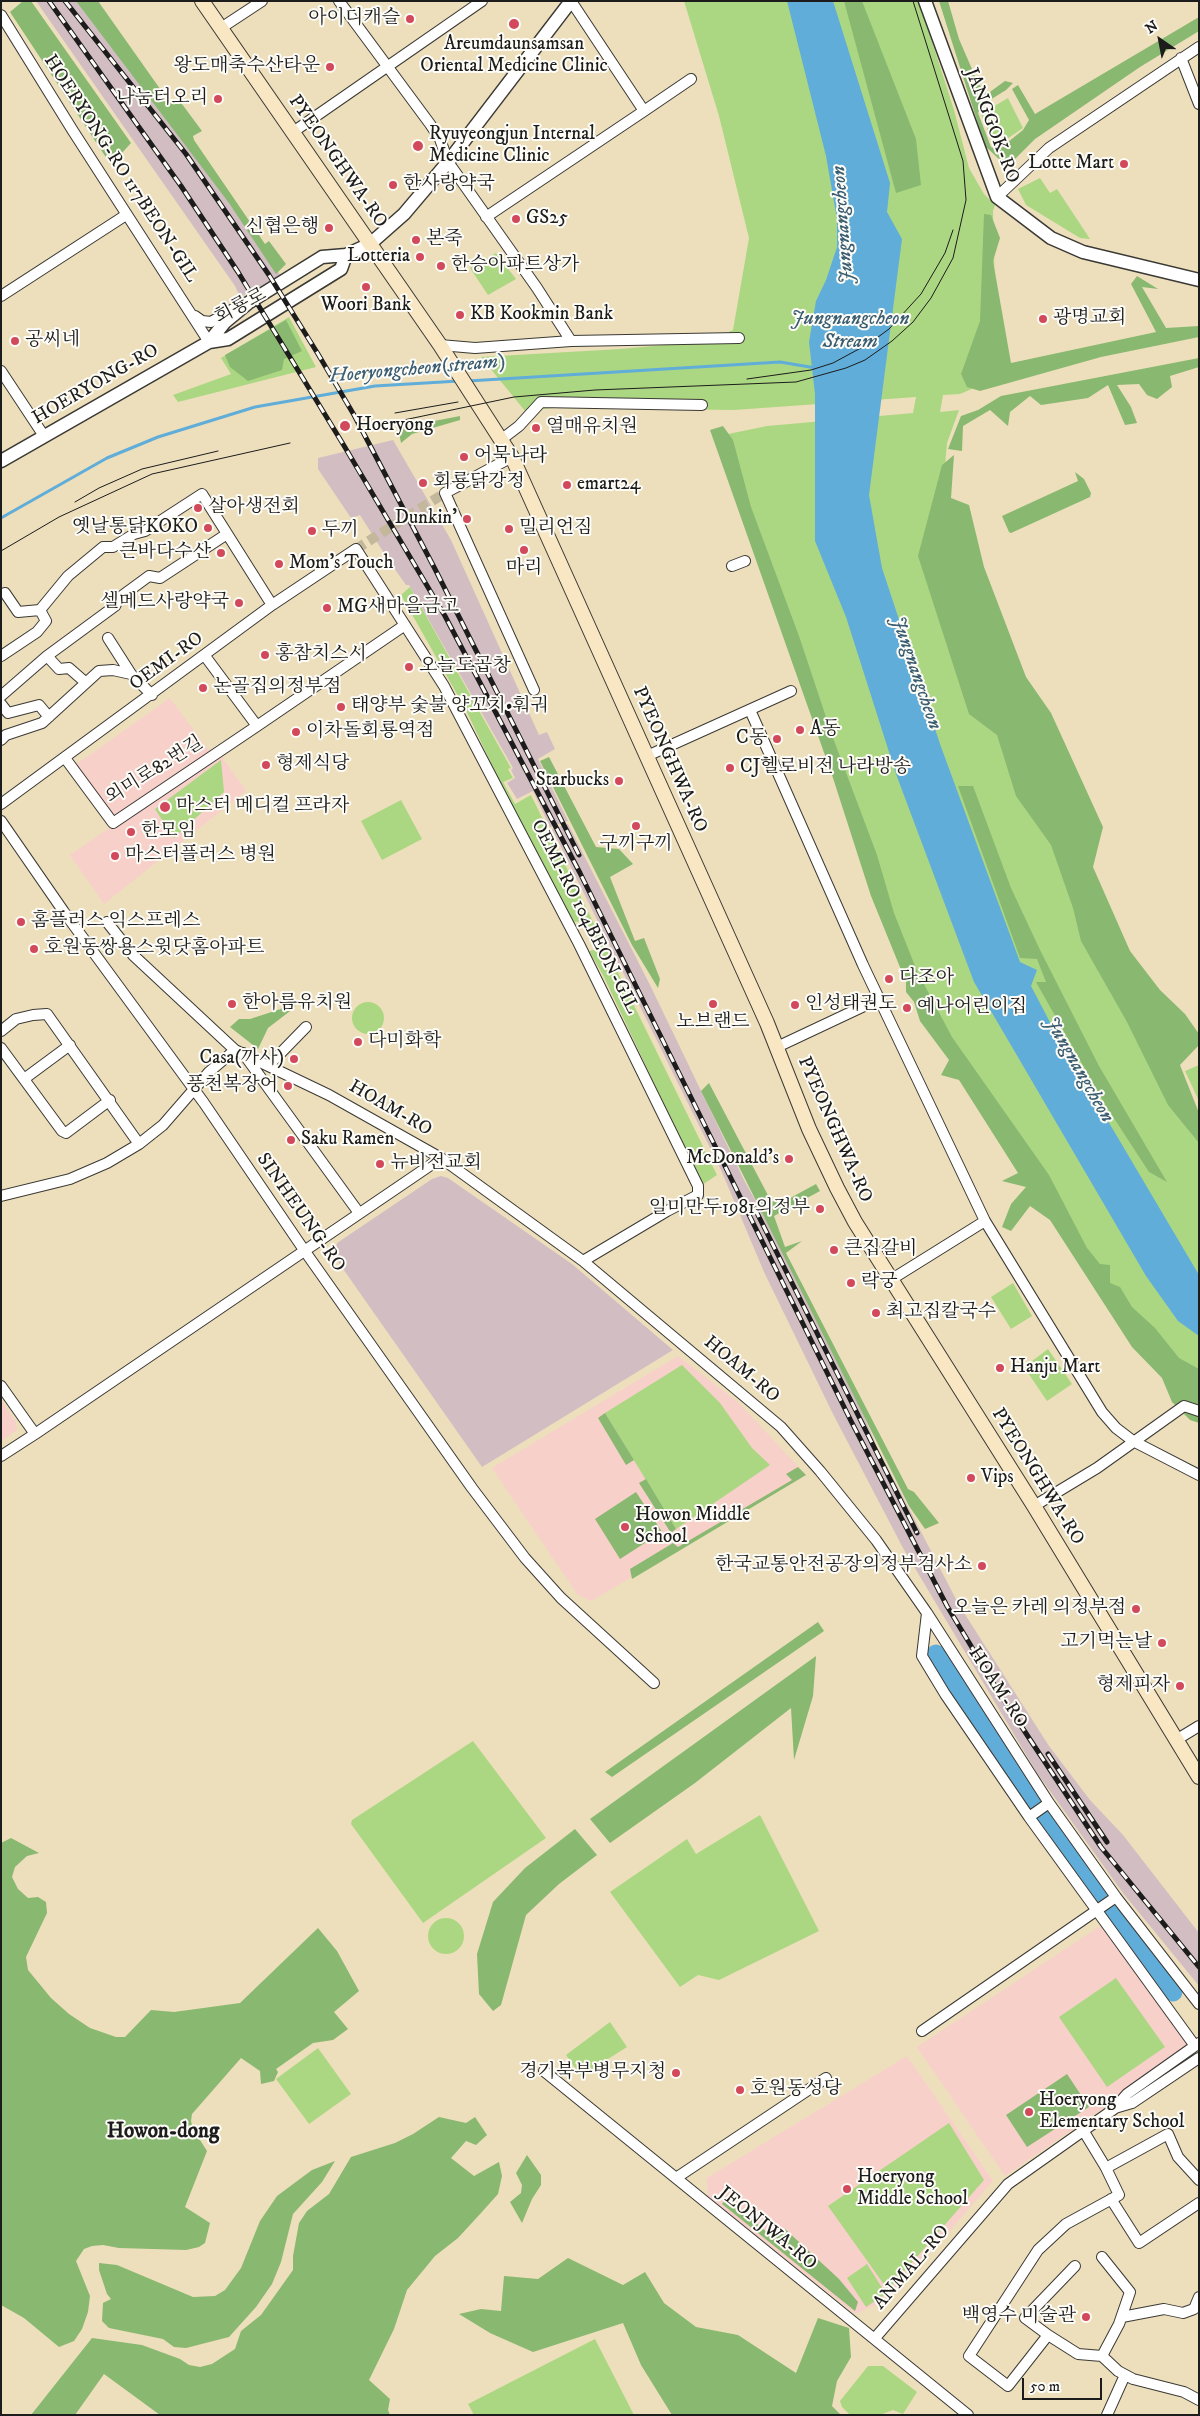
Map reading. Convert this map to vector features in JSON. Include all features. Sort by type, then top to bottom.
[{"type":"main road","name":"PYEONGHWA-RO","points":[[202,1],[440,345],[502,438],[777,1047],[826,1167],[855,1222],[1034,1506],[1199,1777]]},
{"type":"street","points":[[221,28],[262,1]]},
{"type":"street","points":[[339,1],[430,124],[440,140],[448,162],[571,341]]},
{"type":"street","points":[[293,132],[482,1]]},
{"type":"street","points":[[370,244],[404,214],[448,162],[571,1],[644,111]]},
{"type":"street","name":"JANGGOK-RO","points":[[925,1],[997,197],[1052,238],[1083,252],[1199,280]]},
{"type":"street","name":"HOERYONG-RO 117BEON-GIL","points":[[3,20],[209,342]]},
{"type":"street","points":[[997,197],[1049,148],[1199,47]]},
{"type":"street","points":[[1181,58],[1199,104]]},
{"type":"street","points":[[486,217],[691,79]]},
{"type":"street","points":[[1,296],[126,214]]},
{"type":"street","name":"회룡로","points":[[209,342],[224,322],[248,303],[322,257],[346,255],[370,244]]},
{"type":"street","name":"회룡로","points":[[209,342],[228,339],[325,280],[341,269],[346,255]]},
{"type":"street","points":[[192,313],[202,321],[211,322],[248,303]]},
{"type":"street","points":[[440,345],[475,348],[571,341],[739,338]]},
{"type":"street","name":"HOERYONG-RO","points":[[1,461],[209,342]]},
{"type":"street","points":[[1,371],[44,436]]},
{"type":"street","points":[[502,438],[519,426],[541,402],[702,405]]},
{"type":"street","points":[[512,457],[445,493],[534,690]]},
{"type":"street","points":[[5,593],[18,612],[40,610],[68,576],[103,547],[113,547],[134,534],[145,531],[202,494],[272,605]]},
{"type":"street","points":[[1,696],[47,656],[115,606],[119,598],[149,576],[160,578],[227,534]]},
{"type":"street","name":"OEMI-RO","points":[[1,804],[152,695],[272,605],[356,549]]},
{"type":"street","name":"OEMI-RO 104BEON-GIL","points":[[356,549],[444,686],[580,944],[698,1186],[698,1195],[667,1211],[583,1261]]},
{"type":"street","points":[[732,566],[746,561]]},
{"type":"street","points":[[1,656],[37,632],[46,621],[40,610]]},
{"type":"street","name":"외미로82번길","points":[[65,758],[113,823],[405,625]]},
{"type":"street","points":[[108,638],[131,674],[152,695]]},
{"type":"street","points":[[47,656],[59,669],[69,668],[85,682]]},
{"type":"street","points":[[205,656],[257,726]]},
{"type":"street","points":[[1,740],[6,735],[42,723],[99,671],[113,670],[131,674]]},
{"type":"street","points":[[647,756],[791,691]]},
{"type":"street","points":[[1,704],[8,713],[39,705],[49,717]]},
{"type":"street","points":[[750,710],[879,999],[985,1221],[1102,1412],[1116,1428],[1133,1441],[1199,1475]]},
{"type":"street","name":"SINHEUNG-RO","points":[[1,821],[64,912],[193,1089],[416,1411],[525,1558],[560,1598],[654,1683]]},
{"type":"street","name":"HOAM-RO","points":[[107,922],[133,956],[238,1051],[329,1095],[441,1158],[583,1261],[781,1427],[820,1471],[876,1540],[927,1613],[1050,1803],[1116,1896],[1199,2004]]},
{"type":"street","points":[[777,1047],[879,999]]},
{"type":"street","points":[[1,1031],[16,1019],[47,1014],[110,1100],[139,1144]]},
{"type":"street","points":[[269,1065],[306,1027]]},
{"type":"street","points":[[24,1079],[70,1045]]},
{"type":"street","points":[[1,1048],[62,1131],[66,1133],[110,1100]]},
{"type":"street","points":[[1,1196],[70,1179],[107,1163],[139,1144],[163,1125],[209,1072],[238,1051],[359,1213]]},
{"type":"street","points":[[1,1456],[441,1158]]},
{"type":"street","points":[[892,1279],[985,1221]]},
{"type":"street","points":[[1,1386],[34,1434]]},
{"type":"street","points":[[1034,1506],[1097,1468],[1184,1406],[1199,1410]]},
{"type":"street","points":[[927,1613],[922,1656],[1029,1817],[1197,2044]]},
{"type":"street","points":[[1176,1740],[1199,1726]]},
{"type":"street","points":[[1029,1817],[1050,1803]]},
{"type":"street","points":[[922,2031],[1116,1896]]},
{"type":"street","name":"ANMAL-RO","points":[[875,2338],[1008,2184],[1114,2109],[1127,2094],[1197,2044]]},
{"type":"street","name":"ANMAL-RO","points":[[1114,2109],[1132,2103],[1199,2058]]},
{"type":"street","name":"JEONJWA-RO","points":[[544,2071],[968,2415]]},
{"type":"street","points":[[676,2178],[826,2078]]},
{"type":"street","points":[[1048,2335],[1008,2386],[969,2356],[1038,2250],[1066,2224],[1119,2195],[1106,2168],[1083,2130]]},
{"type":"street","points":[[1106,2168],[1168,2134],[1178,2157],[1199,2180]]},
{"type":"street","points":[[1111,2199],[1139,2243],[1199,2203]]},
{"type":"street","points":[[1102,2257],[1130,2292],[1122,2317],[1102,2356]]},
{"type":"street","points":[[1075,2266],[1025,2318],[1078,2354],[1102,2356],[1126,2375],[1184,2392],[1199,2400]]},
{"type":"street","points":[[1122,2317],[1164,2309],[1183,2314],[1194,2309],[1199,2297]]},
{"type":"street","points":[[1107,2415],[1126,2375]]},
{"type":"shaded area","points":[[36,1],[94,1],[281,276],[240,297],[235,286]]},
{"type":"shaded area","points":[[393,440],[451,540],[539,735],[547,732],[555,749],[538,759],[568,821],[550,827],[533,791],[517,799],[507,783],[515,778],[511,770],[513,768],[409,585],[406,585],[387,558],[360,515],[351,518],[318,469],[318,458]]},
{"type":"shaded area","name":"마스터 메디컬 프라자","points":[[170,698],[206,747],[222,757],[246,791],[104,904],[70,855],[116,823],[74,766]]},
{"type":"shaded area","points":[[568,824],[650,985],[744,1180],[808,1296],[849,1381],[877,1447],[959,1605],[1049,1746],[1090,1800],[1123,1835],[1199,1933],[1199,1986],[1123,1893],[1037,1773],[903,1548],[833,1414],[764,1272],[721,1170],[552,829]]},
{"type":"shaded area","points":[[441,1176],[448,1178],[572,1264],[673,1350],[482,1467],[334,1256],[337,1243],[432,1179]]},
{"type":"shaded area","name":"Howon Middle School","points":[[678,1356],[738,1402],[806,1475],[591,1601],[577,1594],[492,1468]]},
{"type":"shaded area","points":[[1,1400],[16,1422],[17,1430],[1,1441]]},
{"type":"shaded area","name":"Hoeryong Elementary School","points":[[1103,1924],[1191,2048],[1005,2176],[917,2047]]},
{"type":"shaded area","name":"Hoeryong Middle School","points":[[907,2056],[993,2181],[890,2299],[855,2314],[708,2197],[707,2178]]},
{"type":"green space","points":[[23,1],[31,1],[131,143],[111,165],[10,12]]},
{"type":"green space","points":[[76,1],[98,1],[170,103],[179,100],[202,131],[193,136],[194,140],[265,244],[269,241],[286,264],[276,274],[229,203]]},
{"type":"green space","points":[[684,1],[919,1],[954,110],[969,168],[984,194],[995,205],[993,211],[997,378],[960,394],[943,395],[940,412],[959,410],[947,443],[940,523],[1047,814],[1199,1114],[1199,1403],[1184,1399],[920,996],[723,435],[767,426],[913,413],[916,397],[734,410],[553,408],[525,411],[481,357],[620,349],[709,341],[733,330],[749,238],[719,116]]},
{"type":"green space","points":[[844,1],[862,1],[916,139],[921,185],[896,193]]},
{"type":"green space","points":[[939,1],[948,1],[959,39],[978,83],[987,94],[1005,81],[1013,83],[1006,90],[982,105],[978,113],[991,147],[998,150],[1023,130],[1029,120],[1012,89],[1018,85],[1035,114],[1199,17],[1199,31],[1140,67],[1035,139],[1011,163],[1000,160],[985,146]]},
{"type":"green space","points":[[1008,98],[1023,128],[995,147],[981,114]]},
{"type":"green space","points":[[1040,178],[1050,193],[1057,189],[1090,239],[1080,238],[1026,205],[1018,189]]},
{"type":"green space","points":[[984,214],[991,215],[1000,238],[993,261],[1011,363],[1156,332],[1131,284],[1137,276],[1158,289],[1142,287],[1166,328],[1199,326],[1199,337],[1101,357],[980,391],[967,387],[961,374],[980,321]]},
{"type":"green space","points":[[496,253],[516,279],[488,295],[470,268]]},
{"type":"green space","points":[[289,317],[316,367],[178,402],[173,395],[231,374],[221,358]]},
{"type":"green space","points":[[286,320],[302,351],[284,359],[282,370],[248,381],[230,367],[225,355]]},
{"type":"green space","points":[[1199,358],[1199,367],[1170,376],[1172,387],[1157,399],[1147,395],[1139,384],[1117,385],[1131,407],[1137,423],[1125,425],[1108,385],[1088,398],[1041,405],[1030,396],[1010,412],[1008,426],[990,410],[963,426],[962,451],[948,449],[961,416],[978,410],[1001,396]]},
{"type":"green space","points":[[460,416],[460,420],[412,434],[401,443],[398,428]]},
{"type":"green space","points":[[723,426],[733,440],[751,507],[799,636],[833,738],[877,855],[894,913],[917,971],[952,1037],[1049,1175],[1087,1248],[1100,1264],[1110,1265],[1110,1283],[1120,1287],[1132,1307],[1155,1328],[1179,1358],[1199,1369],[1199,1423],[1190,1420],[1172,1402],[1162,1378],[1132,1347],[1050,1220],[1030,1206],[1011,1231],[1002,1227],[1011,1204],[1026,1187],[1002,1181],[1018,1173],[959,1080],[941,1075],[949,1060],[920,1021],[914,1002],[906,992],[906,982],[871,896],[833,778],[710,430]]},
{"type":"green space","points":[[954,455],[951,498],[969,505],[984,567],[1026,677],[1051,713],[1103,827],[1093,867],[1130,951],[1160,990],[1185,1014],[1199,1034],[1199,1045],[1180,1065],[1199,1113],[1199,1143],[1168,1105],[1127,1022],[1081,941],[1073,908],[1051,845],[1016,796],[997,735],[969,714],[918,556],[942,465]]},
{"type":"green space","points":[[1075,472],[1084,479],[1091,493],[1090,497],[1011,533],[1009,532],[1002,516],[1078,481]]},
{"type":"green space","points":[[410,587],[511,768],[508,769],[513,778],[503,782],[515,804],[531,795],[717,1175],[702,1185],[603,975],[589,951],[598,949],[585,921],[572,922],[496,774],[466,710],[401,595]]},
{"type":"green space","points":[[549,757],[596,847],[619,849],[633,864],[610,877],[635,941],[644,938],[660,979],[658,988],[632,945],[540,761]]},
{"type":"green space","points":[[221,760],[224,792],[174,838],[155,809]]},
{"type":"green space","points":[[958,786],[973,786],[1011,888],[1040,950],[1099,1066],[1167,1182],[1149,1172],[1106,1106],[1036,982],[1046,982],[1037,959],[1020,958]]},
{"type":"green space","points":[[401,800],[422,839],[382,860],[361,821]]},
{"type":"green space","points":[[368,1002],[374,1003],[379,1007],[383,1012],[383,1024],[379,1029],[374,1033],[368,1034],[362,1033],[357,1029],[353,1024],[352,1018],[353,1012],[357,1007],[362,1003]]},
{"type":"green space","points":[[296,1004],[294,1008],[268,1028],[258,1049],[230,1027],[239,1019],[250,1019]]},
{"type":"green space","points":[[1199,1065],[1199,1101],[1185,1071]]},
{"type":"green space","points":[[709,1083],[771,1201],[781,1203],[816,1184],[820,1191],[774,1216],[785,1247],[802,1241],[786,1253],[908,1489],[914,1492],[939,1523],[925,1529],[909,1506],[701,1091]]},
{"type":"green space","points":[[1013,1283],[1032,1316],[1011,1329],[991,1297]]},
{"type":"green space","points":[[1048,1349],[1072,1384],[1047,1401],[1024,1367]]},
{"type":"green space","points":[[682,1365],[720,1403],[752,1448],[770,1465],[676,1529],[605,1413]]},
{"type":"green space","points":[[605,1413],[634,1460],[626,1465],[598,1418]]},
{"type":"green space","points":[[798,1467],[806,1475],[632,1579],[630,1569],[673,1543],[678,1547],[792,1480],[786,1474]]},
{"type":"green space","points":[[646,1479],[676,1529],[671,1533],[639,1483]]},
{"type":"green space","points":[[636,1492],[662,1532],[620,1559],[595,1519]]},
{"type":"green space","points":[[818,1622],[824,1631],[612,1777],[605,1772]]},
{"type":"green space","points":[[816,1656],[813,1696],[794,1760],[791,1708],[695,1783],[610,1843],[590,1819]]},
{"type":"green space","points":[[473,1741],[546,1838],[423,1923],[351,1824],[352,1820]]},
{"type":"green space","points":[[760,1815],[819,1931],[719,1980],[698,1975],[680,1987],[610,1892],[687,1839],[696,1854]]},
{"type":"green space","points":[[575,1829],[597,1855],[559,1884],[526,1915],[501,2005],[493,2011],[479,1994],[477,1954],[493,1902],[525,1868]]},
{"type":"green space","points":[[11,1838],[39,1853],[27,1856],[15,1867],[12,1877],[18,1889],[28,1898],[38,1897],[46,1902],[47,1913],[26,1957],[28,1970],[51,1998],[69,2014],[90,2028],[116,2037],[125,2037],[151,2010],[174,2012],[240,2003],[318,1928],[337,1951],[359,1991],[334,2012],[348,2029],[333,2040],[313,2043],[276,2069],[278,2072],[274,2081],[261,2084],[260,2071],[241,2058],[192,2114],[193,2129],[207,2151],[185,2207],[210,2223],[205,2243],[199,2247],[186,2250],[119,2248],[103,2245],[84,2249],[76,2261],[90,2296],[88,2312],[82,2329],[74,2341],[59,2347],[24,2318],[1,2305],[1,1843]]},
{"type":"green space","points":[[446,1918],[459,1923],[464,1936],[459,1949],[446,1954],[433,1949],[428,1936],[433,1923]]},
{"type":"green space","points":[[1116,1978],[1165,2047],[1107,2087],[1059,2017]]},
{"type":"green space","points":[[610,2022],[627,2047],[581,2076],[566,2055]]},
{"type":"green space","points":[[318,2048],[351,2094],[309,2124],[276,2079]]},
{"type":"green space","points":[[1067,2074],[1089,2107],[1027,2147],[1006,2115]]},
{"type":"green space","points":[[439,2117],[466,2123],[475,2117],[487,2135],[476,2145],[466,2141],[451,2158],[474,2176],[499,2162],[502,2176],[498,2194],[458,2238],[435,2256],[407,2290],[394,2329],[369,2380],[390,2399],[388,2410],[390,2415],[160,2415],[104,2374],[75,2415],[31,2415],[92,2338],[142,2345],[180,2359],[189,2365],[200,2367],[212,2364],[235,2349],[241,2331],[261,2315],[293,2270],[293,2256],[299,2223],[307,2211],[329,2194],[351,2157],[395,2143]]},
{"type":"green space","points":[[949,2123],[984,2180],[888,2290],[828,2206]]},
{"type":"green space","points":[[527,2155],[541,2175],[541,2185],[532,2199],[522,2223],[510,2202],[521,2193],[522,2185],[516,2173]]},
{"type":"green space","points":[[335,2161],[322,2182],[293,2214],[281,2262],[272,2284],[256,2307],[229,2337],[186,2348],[174,2347],[163,2339],[109,2328],[102,2321],[103,2303],[111,2299],[107,2294],[99,2270],[99,2263],[117,2265],[193,2297],[215,2296],[225,2290],[241,2268],[260,2221],[277,2196],[312,2170]]},
{"type":"green space","points":[[726,2198],[774,2238],[785,2229],[839,2279],[858,2302],[855,2311],[722,2204]]},
{"type":"green space","points":[[568,2258],[623,2285],[645,2272],[664,2303],[696,2327],[738,2335],[796,2373],[818,2318],[849,2328],[851,2357],[837,2381],[832,2406],[841,2415],[672,2415],[641,2365],[623,2323],[533,2352],[490,2333],[459,2314],[481,2309],[501,2311],[504,2276],[538,2279]]},
{"type":"green space","points":[[867,2264],[886,2294],[866,2307],[847,2278]]},
{"type":"green space","points":[[595,2339],[634,2415],[474,2415],[468,2404]]},
{"type":"green space","points":[[868,2366],[883,2366],[917,2392],[903,2414],[893,2410],[880,2415],[850,2415],[842,2407],[840,2401]]},
{"type":"water","name":"Jungnangcheon Stream","points":[[787,1],[833,1],[890,183],[887,212],[902,239],[869,495],[882,568],[940,744],[1020,962],[1037,970],[1031,986],[1053,1028],[1199,1275],[1199,1336],[1178,1321],[1146,1276],[974,982],[896,774],[846,617],[815,541],[815,394],[809,342],[816,301],[826,280],[837,247],[837,219],[826,156]]},
{"type":"waterway","name":"Hoeryongcheon(stream)","points":[[468,381],[780,362],[816,368]]},
{"type":"waterway","name":"Hoeryongcheon(stream)","points":[[1,518],[107,458],[158,437],[255,407],[375,386],[459,381]]},
{"type":"waterway","points":[[936,1654],[1027,1794],[1082,1873],[1173,1992]]},
{"type":"tunnel","points":[[356,549],[445,493]]},
{"type":"tram line","points":[[399,421],[514,397],[595,390],[796,382],[846,368],[865,360],[892,341],[913,322],[931,298],[953,258],[966,200],[963,161],[913,1]]},
{"type":"tram line","points":[[747,379],[811,370],[833,363],[870,343],[889,329],[921,294],[945,253],[953,230]]},
{"type":"tram line","points":[[395,413],[458,402]]},
{"type":"tram line","points":[[1,551],[59,517],[152,474],[290,443]]},
{"type":"tram line","points":[[75,502],[99,488],[142,469],[218,451]]},
{"type":"railway","points":[[49,1],[181,186],[238,272],[445,616],[580,873],[851,1421],[947,1606],[1000,1694],[1101,1847],[1199,1967]]},
{"type":"railway","points":[[65,1],[186,154],[269,275],[318,354],[354,415],[435,569],[579,855]]},
{"type":"railway","points":[[755,1209],[917,1533]]},
{"type":"railway","points":[[1048,1754],[1107,1842]]},
{"type":"place","name":"아이디캐슬","points":[[410,19]]},
{"type":"place","name":"Areumdaunsamsan Oriental Medicine Clinic","points":[[514,24]]},
{"type":"place","name":"왕도매축수산타운","points":[[330,67]]},
{"type":"place","name":"나눔터오리","points":[[218,99]]},
{"type":"place","name":"Ryuyeongjun Internal Medicine Clinic","points":[[418,146]]},
{"type":"place","name":"Lotte Mart","points":[[1124,164]]},
{"type":"place","name":"한사랑약국","points":[[393,185]]},
{"type":"place","name":"GS25","points":[[516,219]]},
{"type":"place","name":"신협은행","points":[[329,228]]},
{"type":"place","name":"본죽","points":[[416,240]]},
{"type":"place","name":"Lotteria","points":[[420,257]]},
{"type":"place","name":"한승아파트상가","points":[[441,266]]},
{"type":"place","name":"Woori Bank","points":[[366,287]]},
{"type":"place","name":"KB Kookmin Bank","points":[[460,315]]},
{"type":"place","name":"광명교회","points":[[1043,319]]},
{"type":"place","name":"공씨네","points":[[15,341]]},
{"type":"place","name":"Hoeryong","points":[[345,426]]},
{"type":"place","name":"열매유치원","points":[[536,428]]},
{"type":"place","name":"어묵나라","points":[[464,457]]},
{"type":"place","name":"회룡닭강정","points":[[423,483]]},
{"type":"place","name":"emart24","points":[[567,485]]},
{"type":"place","name":"살아생전회","points":[[198,508]]},
{"type":"place","name":"Dunkin'","points":[[467,519]]},
{"type":"place","name":"옛날통닭KOKO","points":[[208,528]]},
{"type":"place","name":"밀리언짐","points":[[509,529]]},
{"type":"place","name":"두끼","points":[[312,531]]},
{"type":"place","name":"마리","points":[[524,550]]},
{"type":"place","name":"큰바다수산","points":[[221,553]]},
{"type":"place","name":"Mom's Touch","points":[[279,564]]},
{"type":"place","name":"셀메드사랑약국","points":[[239,603]]},
{"type":"place","name":"MG새마을금고","points":[[327,608]]},
{"type":"place","name":"홍참치스시","points":[[265,655]]},
{"type":"place","name":"오늘도곱창","points":[[409,667]]},
{"type":"place","name":"논골집의정부점","points":[[203,688]]},
{"type":"place","name":"태양부 숯불 양꼬치•훠궈","points":[[341,707]]},
{"type":"place","name":"A동","points":[[800,730]]},
{"type":"place","name":"이차돌회룡역점","points":[[296,732]]},
{"type":"place","name":"C동","points":[[777,739]]},
{"type":"place","name":"형제식당","points":[[266,765]]},
{"type":"place","name":"CJ헬로비전 나라방송","points":[[730,768]]},
{"type":"place","name":"Starbucks","points":[[619,781]]},
{"type":"place","name":"마스터 메디컬 프라자","points":[[165,807]]},
{"type":"place","name":"구끼구끼","points":[[636,826]]},
{"type":"place","name":"한모임","points":[[131,832]]},
{"type":"place","name":"마스터플러스 병원","points":[[115,856]]},
{"type":"place","name":"홈플러스 익스프레스","points":[[21,922]]},
{"type":"place","name":"호원동쌍용스윗닷홈아파트","points":[[34,949]]},
{"type":"place","name":"다조아","points":[[889,979]]},
{"type":"place","name":"한아름유치원","points":[[232,1004]]},
{"type":"place","name":"노브랜드","points":[[713,1004]]},
{"type":"place","name":"인성태권도","points":[[795,1005]]},
{"type":"place","name":"예나어린이집","points":[[907,1008]]},
{"type":"place","name":"다미화학","points":[[358,1042]]},
{"type":"place","name":"Casa(까사)","points":[[294,1059]]},
{"type":"place","name":"풍천복장어","points":[[288,1086]]},
{"type":"place","name":"Saku Ramen","points":[[291,1140]]},
{"type":"place","name":"McDonald's","points":[[789,1159]]},
{"type":"place","name":"뉴비전교회","points":[[380,1164]]},
{"type":"place","name":"일미만두1981의정부","points":[[820,1209]]},
{"type":"place","name":"큰집갈비","points":[[834,1250]]},
{"type":"place","name":"락궁","points":[[851,1283]]},
{"type":"place","name":"최고집칼국수","points":[[876,1313]]},
{"type":"place","name":"Hanju Mart","points":[[1000,1368]]},
{"type":"place","name":"Vips","points":[[971,1478]]},
{"type":"place","name":"Howon Middle School","points":[[625,1527]]},
{"type":"place","name":"한국교통안전공장의정부검사소","points":[[982,1566]]},
{"type":"place","name":"오늘은 카레 의정부점","points":[[1136,1609]]},
{"type":"place","name":"고기먹는날","points":[[1162,1643]]},
{"type":"place","name":"형제피자","points":[[1180,1686]]},
{"type":"place","name":"경기북부병무지청","points":[[676,2073]]},
{"type":"place","name":"호원동성당","points":[[740,2090]]},
{"type":"place","name":"Hoeryong Elementary School","points":[[1029,2112]]},
{"type":"place","name":"Hoeryong Middle School","points":[[847,2189]]},
{"type":"place","name":"백영수 미술관","points":[[1086,2317]]},
{"type":"district","name":"Howon-dong","points":[[163,2133]]},
{"type":"water label","name":"Jungnangcheon","points":[[844,225]]},
{"type":"water label","name":"Jungnangcheon","points":[[915,673]]},
{"type":"water label","name":"Jungnangcheon","points":[[1078,1070]]}]
